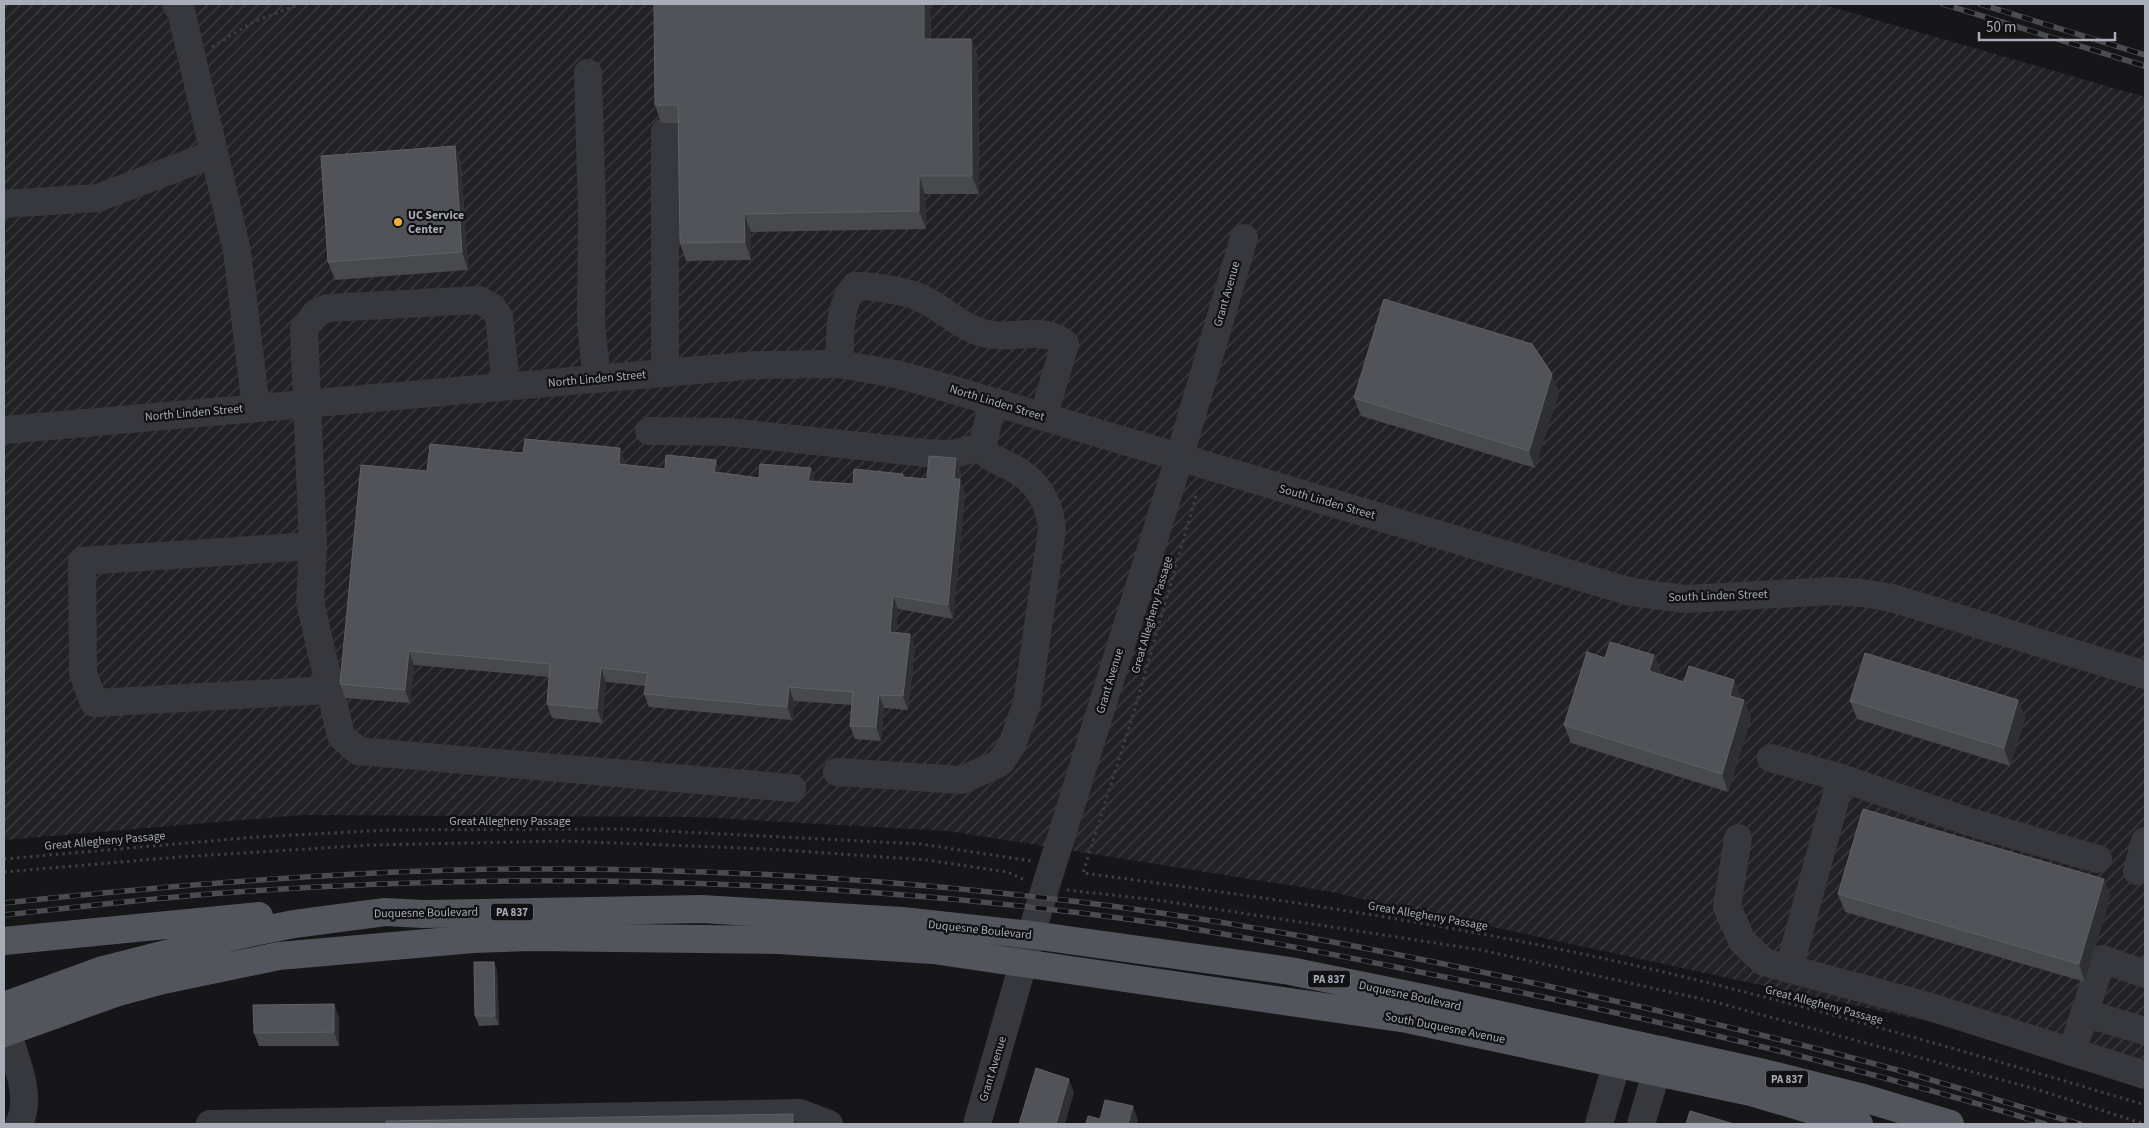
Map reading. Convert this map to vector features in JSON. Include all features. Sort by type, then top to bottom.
[{"type":"main road","name":"Duquesne Boulevard","points":[[5,1023],[103,970],[183,948],[294,924],[385,912],[423,914],[702,909],[902,921],[1032,935],[1290,971],[1620,1051]]},
{"type":"main road","points":[[4,941],[261,915],[385,912],[407,926],[415,944]]},
{"type":"main road","name":"Duquesne Boulevard","points":[[5,1023],[115,993],[218,968],[279,956],[415,944],[533,937],[779,940],[932,950],[1025,962]]},
{"type":"main road","name":"South Duquesne Avenue","points":[[1025,962],[1103,976],[1620,1051],[1660,1060],[1751,1092],[1846,1122]]},
{"type":"main road","name":"PA 837","points":[[1660,1060],[1860,1097],[1950,1124]]},
{"type":"street","points":[[176,4],[181,11],[237,251],[256,408]]},
{"type":"street","points":[[588,73],[592,213],[591,324],[596,379]]},
{"type":"street","points":[[664,132],[665,373]]},
{"type":"street","points":[[4,204],[98,198],[213,154]]},
{"type":"street","name":"Grant Avenue","points":[[977,1124],[1046,888],[1179,459],[1244,238]]},
{"type":"street","points":[[839,364],[844,306],[848,294],[855,286],[868,286],[921,298],[972,330],[988,335],[1039,334],[1057,337],[1065,344],[1043,417]]},
{"type":"street","points":[[506,386],[499,318],[492,308],[479,300],[328,308],[316,313],[304,329],[313,546],[310,602],[341,736],[358,751],[792,788]]},
{"type":"street","name":"North Linden Street","points":[[4,430],[756,365],[839,364],[896,374],[1179,459]]},
{"type":"street","points":[[837,772],[962,780],[1000,763],[1012,746],[1027,703],[1052,530],[1051,516],[1038,488],[1028,476],[994,460],[985,453],[982,447],[993,402]]},
{"type":"street","points":[[649,431],[729,432],[926,453],[952,454],[982,447]]},
{"type":"street","name":"South Linden Street","points":[[1179,459],[1631,592],[1685,600],[1832,591],[1863,592],[1892,598],[2145,675]]},
{"type":"street","points":[[313,546],[82,560],[83,673],[94,703],[330,690]]},
{"type":"street","points":[[1771,758],[1841,778],[1973,823],[2098,859]]},
{"type":"street","points":[[1789,969],[1841,778]]},
{"type":"street","points":[[1738,838],[1727,907],[1742,941],[1764,962],[1924,1005],[2145,1075]]},
{"type":"street","points":[[2137,871],[2145,841]]},
{"type":"street","points":[[2072,1052],[2102,959],[2145,974]]},
{"type":"street","points":[[2084,1013],[2145,1031]]},
{"type":"street","points":[[5,1023],[25,1098],[23,1115],[19,1124]]},
{"type":"street","points":[[1599,1124],[1620,1051]]},
{"type":"street","points":[[1641,1124],[1660,1060]]},
{"type":"street","points":[[210,1124],[800,1114],[816,1122]]},
{"type":"path","points":[[193,64],[210,48],[253,22],[300,4]]},
{"type":"path","name":"Great Allegheny Passage","points":[[1196,496],[1133,715],[1083,873],[1282,900],[1366,914],[1504,939],[1674,975],[1974,1054],[2145,1105]]},
{"type":"path","name":"Great Allegheny Passage","points":[[4,859],[256,837],[388,830],[520,829],[623,829],[921,844],[1017,857]]},
{"type":"path","points":[[4,872],[179,856],[371,845],[564,841],[768,849],[927,860],[1007,872],[1046,888],[1157,900],[1481,950],[1711,1001],[2039,1090],[2144,1124]]},
{"type":"shaded area","points":[[4,4],[1821,4],[2145,97],[2145,1077],[1955,1027],[1326,891],[948,831],[697,817],[302,815],[4,840]]},
{"type":"building","points":[[654,4],[924,4],[924,39],[971,39],[972,176],[919,176],[919,211],[744,214],[745,242],[680,243],[678,105],[655,105]]},
{"type":"building","name":"UC Service Center","points":[[455,146],[462,252],[328,262],[321,156]]},
{"type":"building","points":[[1384,299],[1532,344],[1552,374],[1529,451],[1354,398]]},
{"type":"building","points":[[525,439],[620,448],[619,464],[665,469],[666,455],[716,460],[714,472],[759,478],[760,464],[811,468],[808,481],[853,484],[854,469],[903,474],[903,477],[927,479],[929,456],[956,458],[954,479],[960,479],[948,605],[893,596],[890,632],[910,634],[903,696],[879,695],[876,727],[850,726],[853,692],[789,687],[787,707],[644,694],[648,673],[601,668],[597,709],[547,704],[550,664],[409,651],[405,690],[340,684],[361,465],[427,471],[430,444],[523,453]]},
{"type":"building","points":[[1610,642],[1654,655],[1649,671],[1684,682],[1689,666],[1734,680],[1730,696],[1744,700],[1722,774],[1564,725],[1587,652],[1605,658]]},
{"type":"building","points":[[1865,653],[2018,700],[2004,748],[1850,701]]},
{"type":"building","points":[[1863,809],[2104,879],[2079,964],[1838,894]]},
{"type":"building","points":[[474,962],[494,962],[495,1016],[475,1016]]},
{"type":"building","points":[[334,1004],[334,1032],[254,1033],[253,1005]]},
{"type":"building","points":[[1036,1068],[1069,1079],[1056,1124],[1019,1124]]},
{"type":"building","points":[[1105,1100],[1133,1106],[1128,1124],[1086,1124],[1088,1116],[1100,1119]]},
{"type":"building","points":[[1690,1111],[1734,1124],[1686,1124]]},
{"type":"building","points":[[793,1114],[793,1124],[386,1124],[386,1121]]},
{"type":"railway","points":[[1943,4],[2145,66]]},
{"type":"railway","points":[[1980,4],[2145,55]]},
{"type":"railway","points":[[4,903],[287,878],[400,872],[535,869],[691,871],[847,880],[1003,893],[1138,910],[1253,928],[1367,949],[1584,994],[1770,1037],[1908,1073],[2080,1124]]},
{"type":"railway","points":[[4,915],[221,893],[379,884],[507,881],[698,883],[862,892],[1014,905],[1200,930],[1525,993],[1675,1026],[1824,1062],[2045,1124]]},
{"type":"place","name":"UC Service Center","points":[[398,222]]}]
